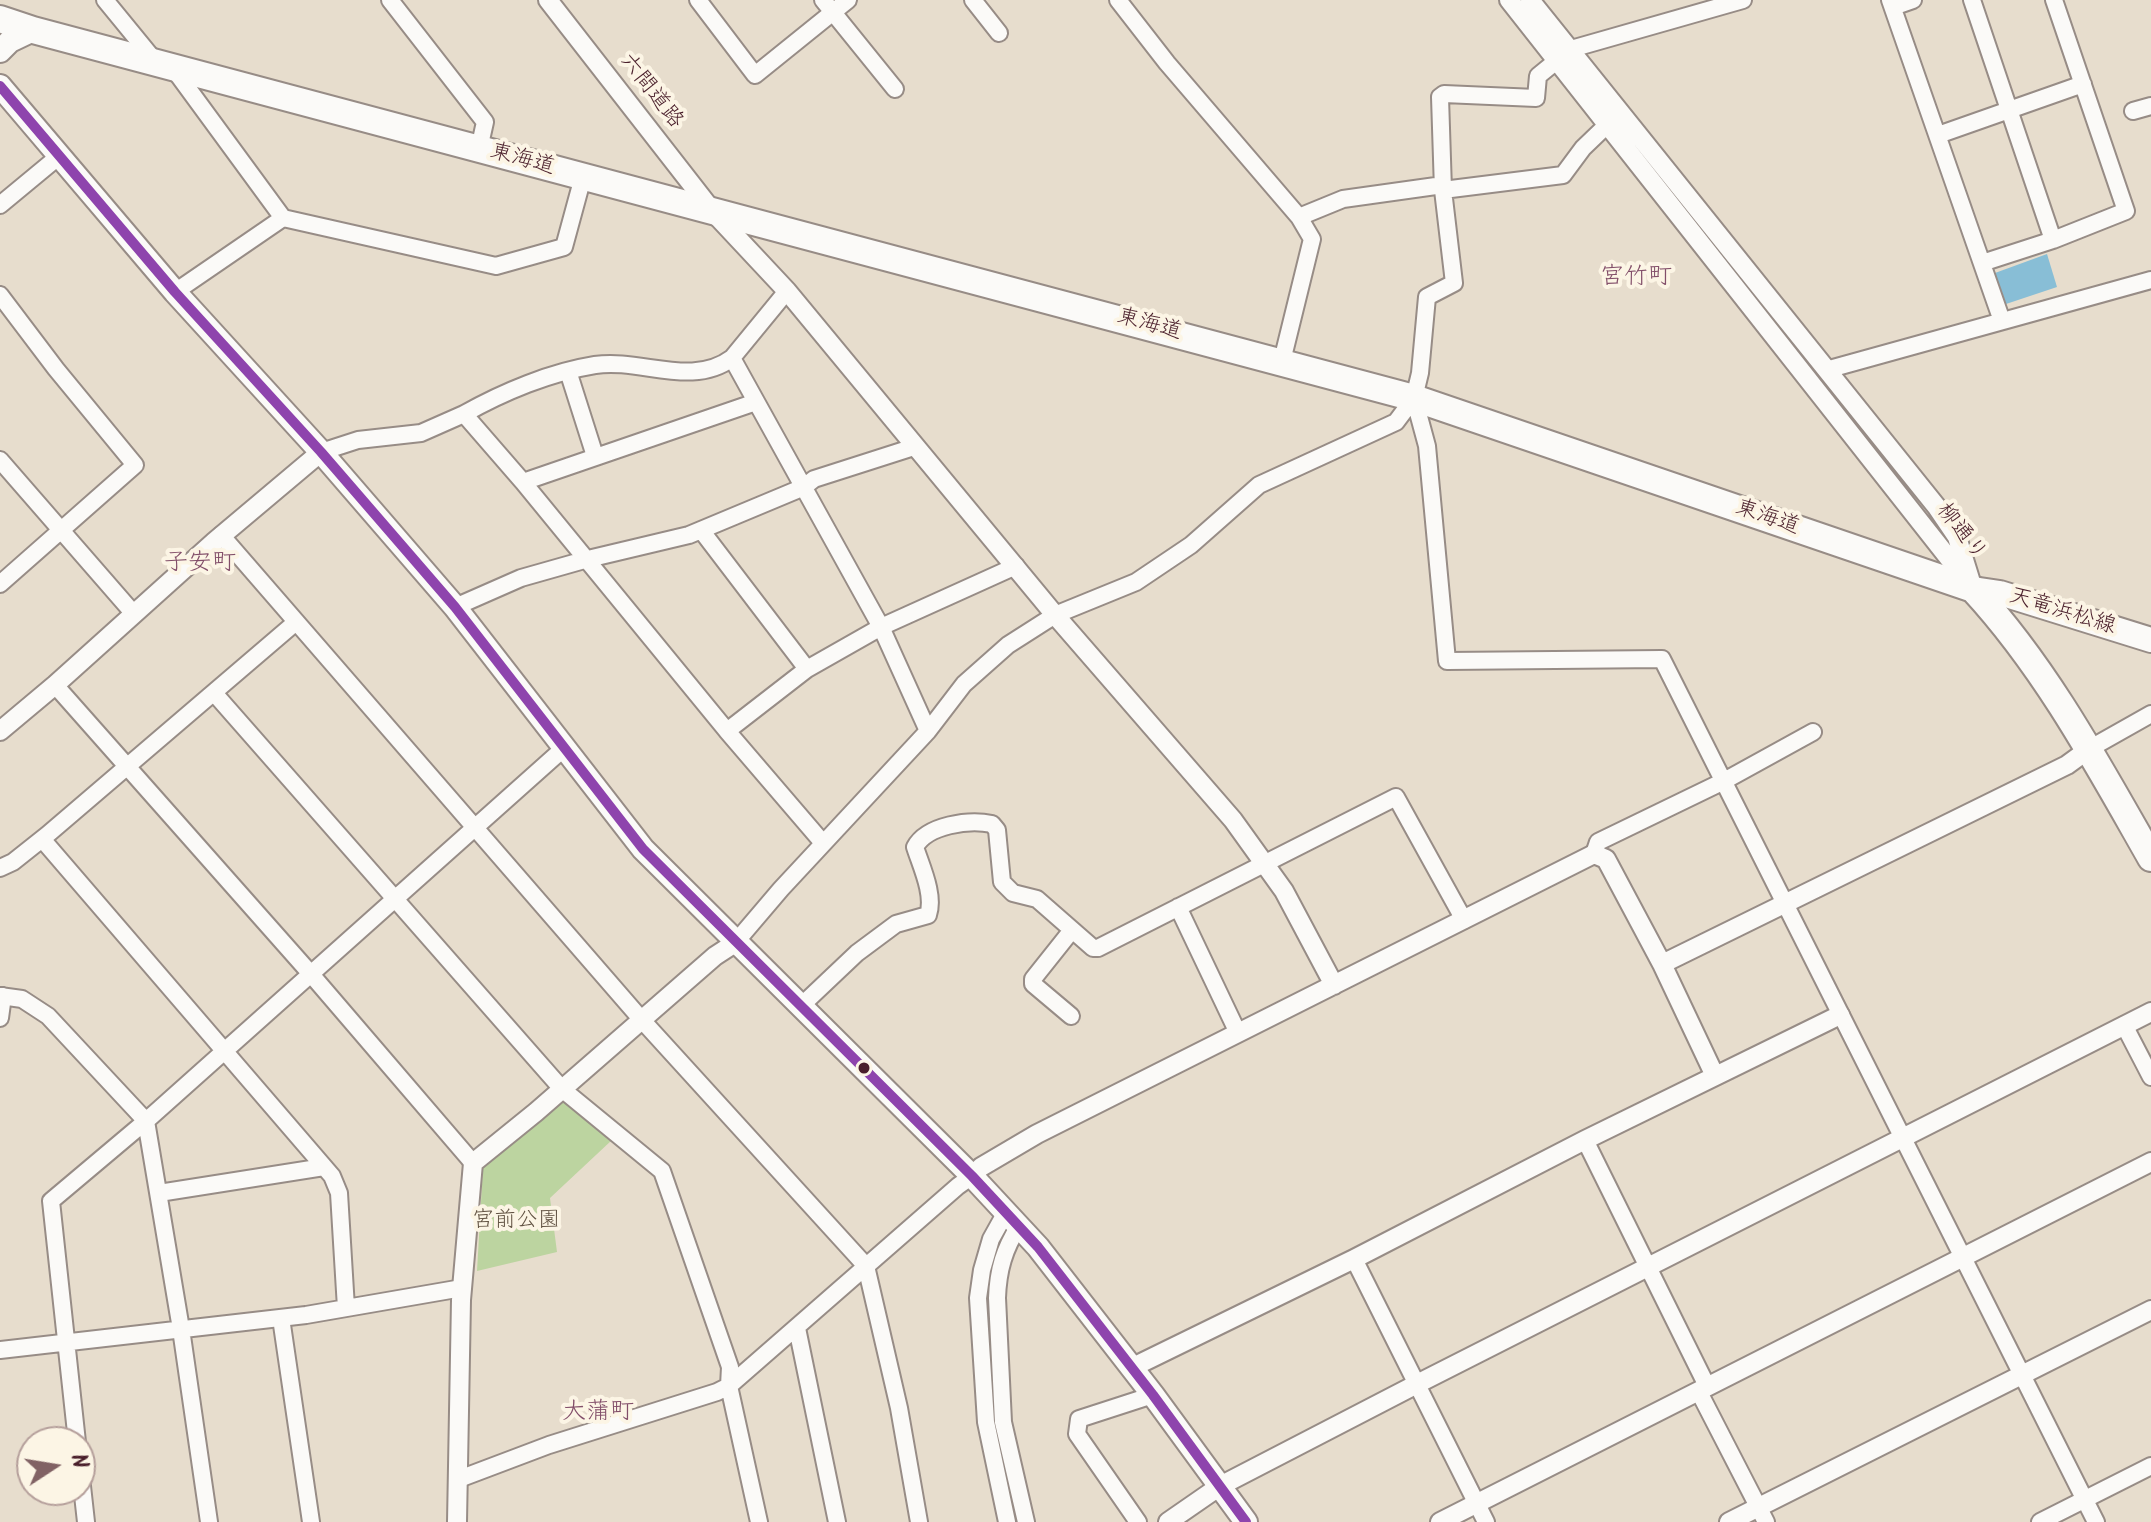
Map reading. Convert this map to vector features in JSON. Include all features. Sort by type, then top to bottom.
[{"type":"highway","name":"東海道","points":[[0,19],[714,213],[1414,398],[1973,589]]},
{"type":"highway","points":[[1973,589],[2017,640],[2089,749],[2151,858]]},
{"type":"main road","points":[[0,51],[10,41],[33,30]]},
{"type":"main road","points":[[0,86],[175,292],[321,452],[455,607],[643,849],[1013,1219],[1153,1395],[1246,1522]]},
{"type":"main road","name":"天竜浜松線","points":[[1973,589],[2000,593],[2151,640]]},
{"type":"street","points":[[105,0],[164,64],[283,218],[496,266],[564,247],[583,177]]},
{"type":"street","points":[[389,0],[485,122],[479,149]]},
{"type":"street","name":"六間道路","points":[[548,0],[714,213],[787,291],[1055,615],[1233,820],[1284,891],[1334,985]]},
{"type":"street","points":[[698,0],[755,75],[827,6],[848,0]]},
{"type":"street","points":[[973,0],[999,33]]},
{"type":"street","points":[[1118,0],[1167,63],[1299,217],[1312,239],[1282,361]]},
{"type":"street","name":"柳通り","points":[[1509,0],[1564,55],[1936,506],[1957,537],[1973,589]]},
{"type":"street","name":"柳通り","points":[[1530,0],[1608,124],[1973,589]]},
{"type":"street","points":[[457,1522],[462,1288],[473,1163],[715,956],[735,943],[928,731],[964,684],[1008,645],[1055,615],[1136,582],[1191,545],[1259,485],[1396,422],[1414,398],[1420,373],[1427,297],[1454,283],[1443,187],[1440,97],[1444,94],[1536,98],[1538,76],[1564,55],[1743,0]]},
{"type":"street","points":[[1913,0],[1892,4],[2002,321]]},
{"type":"street","points":[[1972,0],[2053,240]]},
{"type":"street","points":[[1982,263],[2053,240],[2126,211],[2054,0]]},
{"type":"street","points":[[827,6],[895,89]]},
{"type":"street","points":[[1938,135],[2083,84]]},
{"type":"street","points":[[2133,111],[2151,106]]},
{"type":"street","points":[[1299,217],[1343,199],[1563,175],[1583,148],[1608,124]]},
{"type":"street","points":[[0,205],[58,157]]},
{"type":"street","points":[[175,292],[283,218]]},
{"type":"street","points":[[1826,370],[2151,280]]},
{"type":"street","points":[[0,731],[221,535],[321,452],[358,440],[421,433],[509,393],[568,371],[623,363],[694,373],[716,368],[732,358],[787,291]]},
{"type":"street","points":[[0,295],[135,465],[0,584]]},
{"type":"street","points":[[732,358],[881,627],[928,731]]},
{"type":"street","points":[[568,371],[595,456]]},
{"type":"street","points":[[1414,398],[1427,446],[1447,661],[1662,659],[2096,1522]]},
{"type":"street","points":[[523,482],[756,402]]},
{"type":"street","points":[[464,414],[823,843]]},
{"type":"street","points":[[455,607],[521,578],[701,530],[804,487],[814,479],[914,447]]},
{"type":"street","points":[[0,460],[134,614]]},
{"type":"street","points":[[701,530],[807,669]]},
{"type":"street","points":[[221,535],[641,1019],[866,1266],[899,1408],[919,1522]]},
{"type":"street","points":[[727,731],[807,669],[881,627],[1016,566]]},
{"type":"street","points":[[0,868],[13,862],[42,839],[296,622]]},
{"type":"street","points":[[55,685],[473,1163]]},
{"type":"street","points":[[215,694],[562,1089],[662,1171],[730,1367],[729,1386],[759,1522]]},
{"type":"street","points":[[1662,964],[2067,765],[2151,714]]},
{"type":"street","points":[[459,1479],[549,1445],[729,1386],[981,1167],[1037,1134],[1594,854],[1598,842],[1724,781],[1813,732]]},
{"type":"street","points":[[75,1426],[51,1201],[146,1121],[563,749]]},
{"type":"street","points":[[801,1006],[857,953],[896,924],[928,915],[931,908],[915,847],[921,838],[956,824],[992,824],[997,830],[1002,882],[1013,893],[1037,899],[1093,948],[1098,948],[1396,797],[1464,920]]},
{"type":"street","points":[[42,839],[332,1176],[339,1193],[346,1308]]},
{"type":"street","points":[[1594,854],[1606,859],[1662,964],[1715,1076]]},
{"type":"street","points":[[1178,907],[1238,1033]]},
{"type":"street","points":[[1071,1016],[1033,984],[1033,979],[1072,930]]},
{"type":"street","points":[[0,1018],[2,996],[22,999],[48,1016],[146,1121],[209,1522]]},
{"type":"street","points":[[1168,1522],[1220,1486],[2151,1012]]},
{"type":"street","points":[[1131,1368],[1840,1015]]},
{"type":"street","points":[[2124,1025],[2151,1077]]},
{"type":"street","points":[[1585,1140],[1762,1515]]},
{"type":"street","points":[[1440,1522],[2151,1162]]},
{"type":"street","points":[[159,1193],[324,1167]]},
{"type":"street","points":[[1007,1522],[986,1422],[978,1298],[991,1239],[1013,1219]]},
{"type":"street","points":[[1013,1219],[998,1279],[997,1298],[1003,1422],[1026,1522]]},
{"type":"street","points":[[1354,1259],[1486,1522]]},
{"type":"street","points":[[0,1350],[281,1318],[462,1288]]},
{"type":"street","points":[[1729,1522],[1762,1515],[2151,1310]]},
{"type":"street","points":[[281,1318],[311,1522]]},
{"type":"street","points":[[797,1328],[837,1522]]},
{"type":"street","points":[[1138,1522],[1077,1434],[1079,1419],[1153,1395]]},
{"type":"street","points":[[2040,1522],[2151,1466]]},
{"type":"green space","name":"宮前公園","points":[[562,1101],[612,1140],[550,1198],[557,1252],[477,1271],[483,1167]]},
{"type":"water","points":[[2047,254],[2057,287],[2006,304],[1995,273]]},
{"type":"waterway","points":[[994,1394],[989,1295],[992,1265],[1003,1235]]},
{"type":"waterway","points":[[1015,1509],[1018,1522]]},
{"type":"transit line","points":[[0,86],[175,292],[321,452],[455,607],[643,849],[972,1176],[1038,1247],[1153,1395],[1246,1522]]},
{"type":"district","name":"宮竹町","points":[[1636,279]]},
{"type":"district","name":"子安町","points":[[200,565]]},
{"type":"district","name":"大蒲町","points":[[598,1414]]}]
